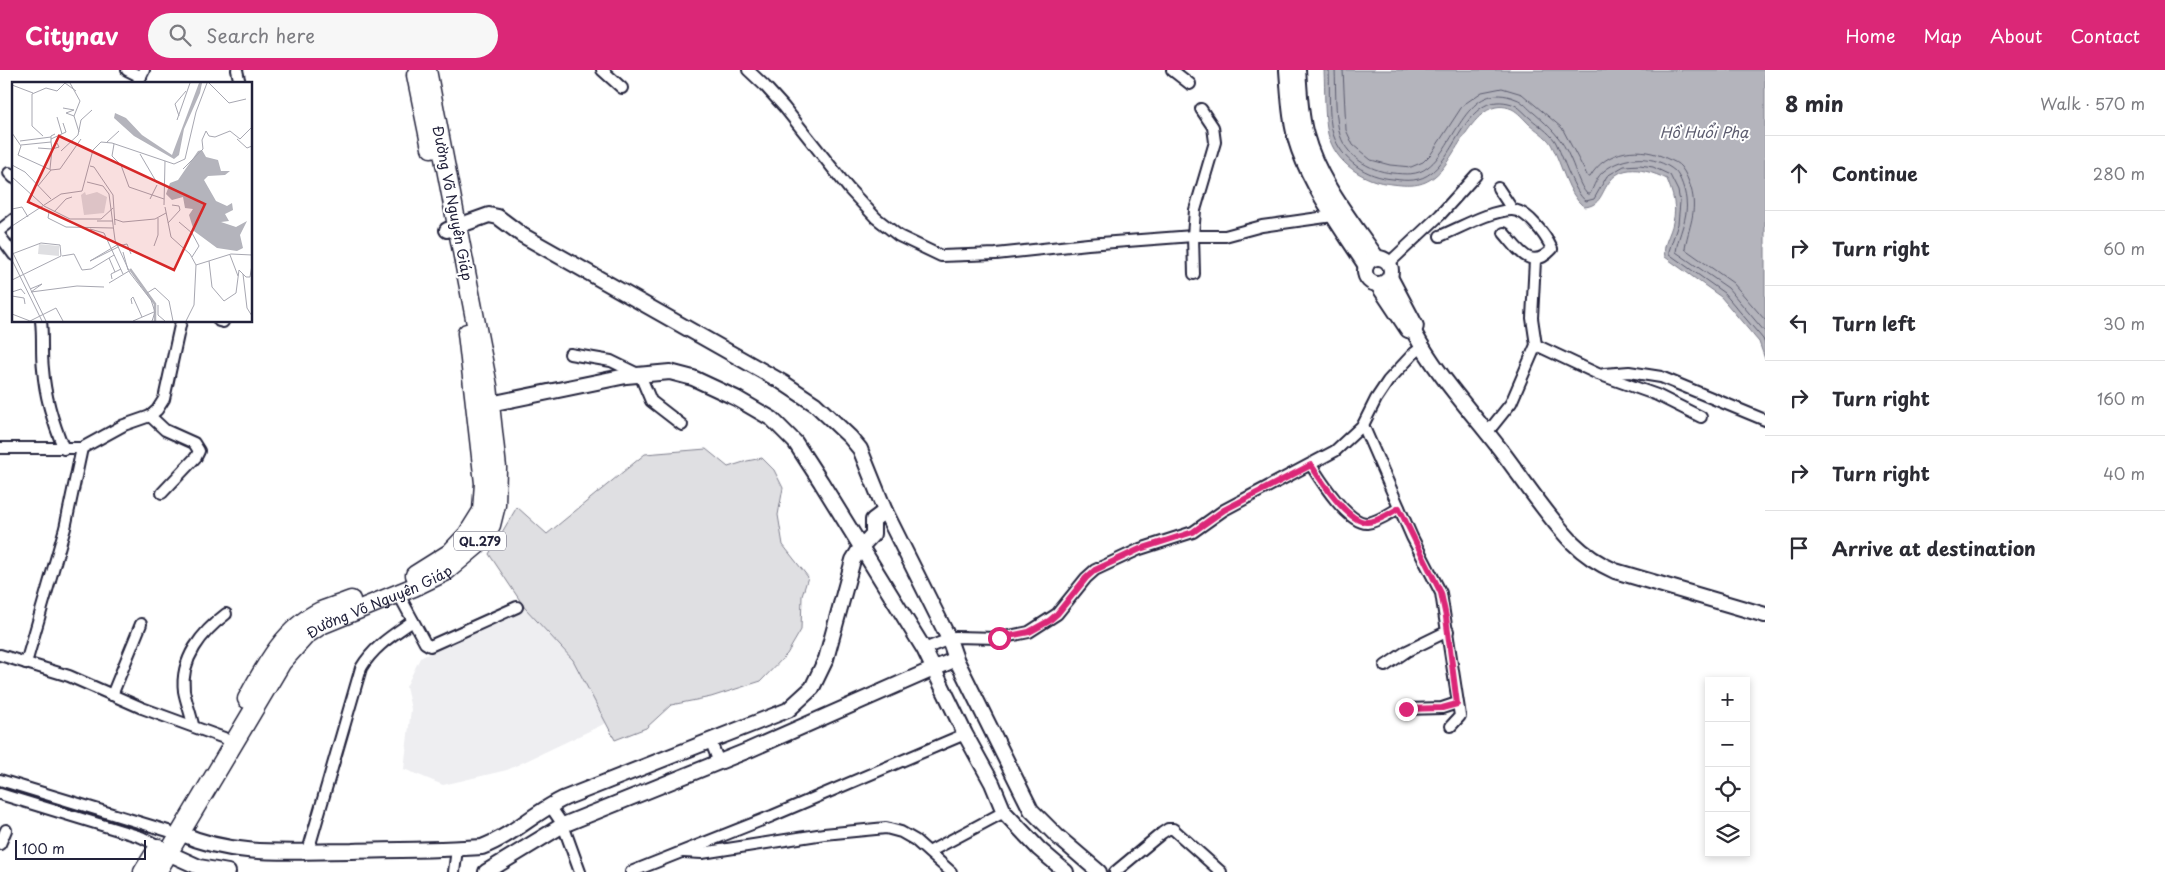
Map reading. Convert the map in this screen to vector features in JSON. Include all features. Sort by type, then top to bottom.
[{"type":"highway","name":"Đường Võ Nguyên Giáp","points":[[143,872],[163,850],[282,662],[306,635],[321,625],[425,582],[457,562],[478,545],[491,524],[496,505],[497,468],[490,404],[452,228],[414,70]]},
{"type":"highway","name":"Đường Võ Nguyên Giáp","points":[[174,832],[266,664],[286,637],[303,622],[321,611],[417,574],[434,564],[450,553],[467,535],[482,511],[484,483],[468,338],[427,70]]},
{"type":"highway","name":"Đường Võ Nguyên Giáp","points":[[157,872],[163,850]]},
{"type":"street","points":[[127,70],[141,77]]},
{"type":"street","points":[[602,70],[622,88]]},
{"type":"street","points":[[748,70],[778,100],[849,189],[876,218],[899,236],[933,253],[948,256],[996,254],[1193,236],[1225,236],[1262,226],[1333,216]]},
{"type":"street","points":[[1172,70],[1190,84]]},
{"type":"street","points":[[1287,70],[1291,110],[1298,149],[1333,216],[1380,270]]},
{"type":"street","points":[[1298,70],[1303,122],[1306,137],[1316,162],[1380,270],[1408,330],[1414,332],[1422,347],[1571,541],[1601,565],[1616,571],[1765,615]]},
{"type":"street","points":[[1194,274],[1193,236],[1195,210],[1215,142],[1213,127],[1201,109]]},
{"type":"street","points":[[1380,270],[1440,215],[1476,175]]},
{"type":"street","points":[[1498,188],[1512,209],[1524,214],[1550,244],[1552,249],[1545,256],[1535,260],[1526,258],[1504,234]]},
{"type":"street","points":[[1440,236],[1489,216],[1512,209]]},
{"type":"street","points":[[452,228],[489,215],[498,217],[522,235],[782,382],[815,404],[850,436],[860,449],[885,511],[949,639],[956,659],[1030,810],[1099,872]]},
{"type":"street","points":[[0,230],[12,221]]},
{"type":"street","points":[[0,236],[12,252]]},
{"type":"street","points":[[1487,433],[1511,403],[1536,345],[1532,318],[1532,286],[1535,260]]},
{"type":"street","points":[[41,322],[42,369],[48,404],[64,448]]},
{"type":"street","points":[[0,448],[82,448],[124,425],[150,416],[157,410],[164,399],[181,322]]},
{"type":"street","points":[[1536,345],[1598,374],[1656,395],[1701,417]]},
{"type":"street","points":[[924,648],[963,636],[999,638],[1029,632],[1057,614],[1086,578],[1095,570],[1133,552],[1193,532],[1224,510],[1335,451],[1363,425],[1376,399],[1388,382],[1408,359],[1422,347]]},
{"type":"street","points":[[570,354],[611,361],[640,375],[652,401],[682,425]]},
{"type":"street","points":[[490,404],[640,375],[670,372],[693,378],[736,398],[772,419],[795,442],[924,648],[965,734],[992,783],[1004,812],[1039,849],[1066,872]]},
{"type":"street","points":[[1598,374],[1629,372],[1661,377],[1765,420]]},
{"type":"street","points":[[150,416],[165,430],[194,443],[199,451],[191,463],[162,493]]},
{"type":"street","points":[[1363,425],[1399,508],[1441,593],[1460,716],[1452,726]]},
{"type":"street","points":[[26,663],[73,495],[82,448]]},
{"type":"street","points":[[1311,465],[1332,498],[1361,521],[1377,520],[1399,508]]},
{"type":"street","points":[[486,872],[561,822],[714,749],[788,710],[812,688],[826,659],[848,576],[861,547],[873,534],[873,520],[885,511]]},
{"type":"street","points":[[398,593],[425,643],[430,646],[517,607]]},
{"type":"street","points":[[193,726],[184,690],[185,676],[192,651],[210,626],[226,614]]},
{"type":"street","points":[[308,851],[361,668],[370,653],[413,621]]},
{"type":"street","points":[[112,695],[141,624]]},
{"type":"street","points":[[1385,666],[1407,651],[1448,631]]},
{"type":"street","points":[[0,655],[69,676],[112,695],[224,738]]},
{"type":"street","points":[[0,780],[174,832],[197,841],[230,849],[456,851],[482,847],[497,842],[565,798],[714,749],[934,669],[956,659]]},
{"type":"street","points":[[1406,709],[1442,708],[1457,704]]},
{"type":"street","points":[[631,872],[965,734]]},
{"type":"street","points":[[0,794],[141,837],[163,850],[198,866],[228,872]]},
{"type":"street","points":[[550,807],[561,822],[580,872]]},
{"type":"street","points":[[929,852],[1004,812]]},
{"type":"street","points":[[680,852],[702,853],[824,834],[886,828],[901,832],[915,840],[951,872]]},
{"type":"street","points":[[1115,872],[1168,829],[1173,829],[1221,872]]},
{"type":"street","points":[[0,844],[6,830]]},
{"type":"street","points":[[454,869],[456,851]]},
{"type":"shaded area","points":[[706,449],[728,467],[762,458],[774,470],[783,488],[778,515],[783,545],[808,577],[802,596],[801,630],[787,654],[761,681],[711,697],[671,705],[646,728],[615,740],[573,660],[525,608],[489,554],[517,507],[547,534],[645,454]]},
{"type":"shaded area","points":[[525,608],[573,660],[606,723],[507,770],[443,785],[404,769],[411,709],[406,687],[420,658]]},
{"type":"water","name":"Hồ Huổi Phạ","points":[[1324,70],[1765,70],[1765,359],[1759,342],[1721,297],[1665,257],[1665,248],[1675,211],[1673,195],[1667,179],[1645,171],[1630,170],[1622,172],[1610,181],[1594,204],[1584,207],[1573,194],[1549,141],[1514,110],[1499,107],[1487,110],[1477,119],[1443,168],[1430,180],[1420,184],[1398,185],[1371,179],[1361,175],[1344,162],[1332,144],[1328,134],[1326,119]]},
{"type":"route","points":[[999,638],[1029,632],[1049,621],[1095,570],[1140,549],[1193,532],[1224,510],[1311,465],[1332,498],[1361,521],[1377,520],[1399,508],[1441,593],[1454,669],[1457,704],[1442,708],[1406,709]]}]
